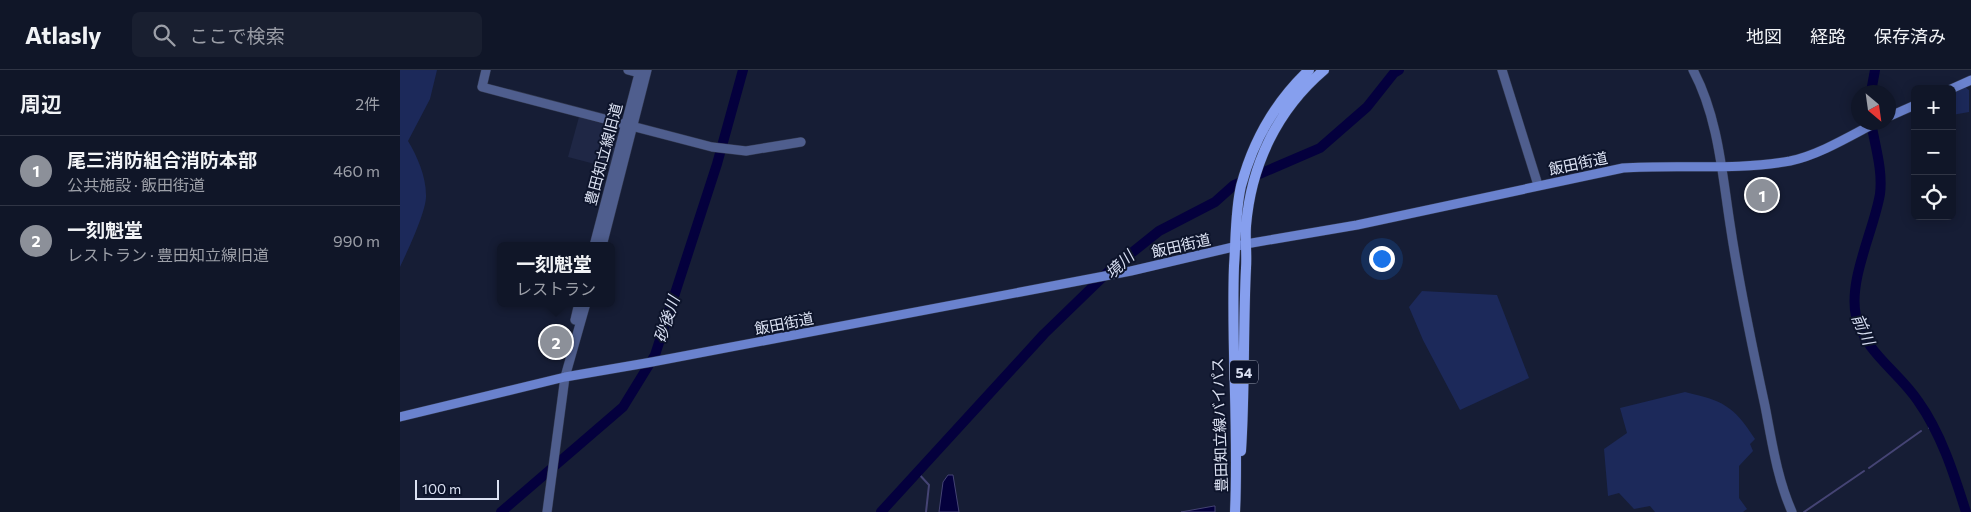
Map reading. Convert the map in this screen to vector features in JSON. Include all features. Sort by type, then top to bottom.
[{"type":"main road","name":"豊田知立線バイパス","points":[[1236,499],[1242,432],[1246,244],[1241,227],[1241,188],[1255,145],[1276,107],[1309,70]]},
{"type":"main road","name":"豊田知立線バイパス","points":[[1236,499],[1232,351],[1235,248],[1262,156],[1272,133],[1287,108],[1324,70]]},
{"type":"main road","points":[[1956,87],[1971,80]]},
{"type":"main road","points":[[1896,113],[1911,107]]},
{"type":"main road","name":"飯田街道","points":[[400,417],[565,376],[649,363],[1131,271],[1246,244],[1357,225],[1622,168],[1754,166],[1791,160],[1861,130]]},
{"type":"main road","name":"54","points":[[1236,499],[1236,512]]},
{"type":"street","points":[[486,70],[482,87],[712,147],[727,150],[751,150],[801,142]]},
{"type":"street","points":[[628,70],[642,71]]},
{"type":"street","points":[[1502,70],[1538,186]]},
{"type":"street","points":[[1692,70],[1708,102],[1722,166],[1733,243],[1781,489],[1792,512]]},
{"type":"street","name":"豊田知立線旧道","points":[[603,242],[642,71]]},
{"type":"street","name":"豊田知立線旧道","points":[[595,242],[629,125]]},
{"type":"street","points":[[575,320],[578,307]]},
{"type":"street","points":[[547,512],[552,458],[565,376],[585,307]]},
{"type":"shaded area","points":[[400,70],[437,70],[430,99],[408,141],[420,166],[426,195],[420,220],[400,267]]},
{"type":"shaded area","points":[[1965,87],[1969,90],[1969,112],[1956,114],[1956,92]]},
{"type":"shaded area","points":[[579,117],[621,129],[610,168],[568,157]]},
{"type":"shaded area","points":[[1422,291],[1497,295],[1529,378],[1460,410],[1423,340],[1409,307]]},
{"type":"shaded area","points":[[1685,392],[1709,398],[1726,406],[1740,419],[1755,439],[1750,444],[1753,451],[1739,466],[1739,498],[1747,509],[1743,512],[1655,512],[1650,506],[1634,509],[1619,493],[1608,496],[1604,449],[1627,433],[1620,408]]},
{"type":"shaded area","points":[[948,475],[953,475],[959,512],[939,512],[943,482]]},
{"type":"shaded area","points":[[1214,506],[1215,512],[1181,512]]},
{"type":"waterway","name":"砂後川","points":[[501,512],[623,407],[655,355],[717,164],[743,70]]},
{"type":"waterway","name":"境川","points":[[881,512],[1044,334],[1109,271],[1159,231],[1215,202],[1234,185],[1320,148],[1367,107],[1394,73],[1399,70]]},
{"type":"waterway","name":"前川","points":[[1872,85],[1875,70]]},
{"type":"waterway","name":"前川","points":[[1873,130],[1880,167],[1881,185],[1877,208],[1858,271],[1854,302],[1856,316],[1860,329],[1874,351],[1910,390],[1934,426],[1957,483],[1966,512]]},
{"type":"waterway","points":[[1869,468],[1921,431]]},
{"type":"waterway","points":[[1804,512],[1864,471]]},
{"type":"waterway","points":[[917,472],[929,485],[926,512]]},
{"type":"place","name":"尾三消防組合消防本部","points":[[1762,195]]},
{"type":"place","name":"一刻魁堂","points":[[556,342]]}]
